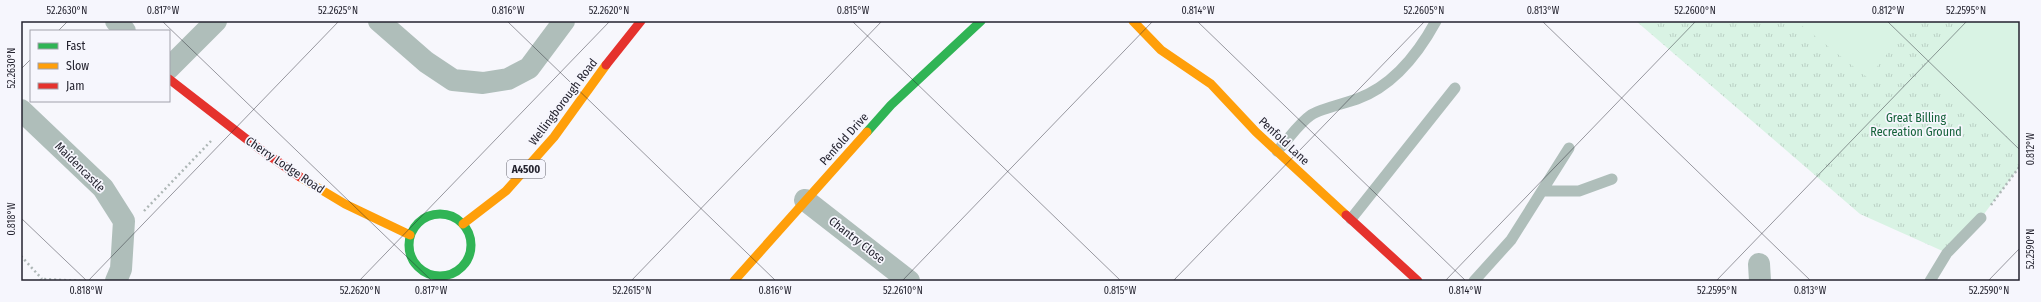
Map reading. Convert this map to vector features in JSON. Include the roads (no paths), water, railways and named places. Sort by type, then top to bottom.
[{"type":"street","points":[[116,21],[124,30]]},
{"type":"street","points":[[170,67],[216,21]]},
{"type":"street","points":[[379,21],[426,62],[453,80],[483,83],[508,78],[529,68],[564,21]]},
{"type":"street","name":"Wellingborough Road","points":[[463,224],[506,191],[554,137],[603,68],[641,21]]},
{"type":"street","name":"Penfold Drive","points":[[734,281],[890,105],[981,21]]},
{"type":"street","name":"Penfold Lane","points":[[1133,21],[1161,50],[1211,84],[1256,132],[1418,281]]},
{"type":"street","name":"Cherry Lodge Road","points":[[170,80],[226,125],[304,180],[386,226],[410,236]]},
{"type":"street","name":"Maidencastle","points":[[21,110],[103,188],[124,222],[121,269],[116,281]]},
{"type":"street","name":"Chantry Close","points":[[805,200],[909,281]]},
{"type":"street","points":[[444,214],[454,217],[463,224],[469,233],[471,244],[470,255],[465,265],[456,272],[434,279],[420,269],[410,257],[410,236],[415,226],[423,219],[433,215],[444,214]]},
{"type":"lane","points":[[1277,151],[1311,115],[1359,98],[1380,88],[1402,69],[1424,43],[1436,21]]},
{"type":"lane","points":[[1351,219],[1455,88]]},
{"type":"lane","points":[[1474,281],[1511,240],[1569,148]]},
{"type":"lane","points":[[1542,191],[1579,191],[1612,179]]},
{"type":"lane","points":[[1930,281],[1947,253],[1981,218]]},
{"type":"park label","name":"Great Billing Recreation Ground","points":[[1916,125]]}]
